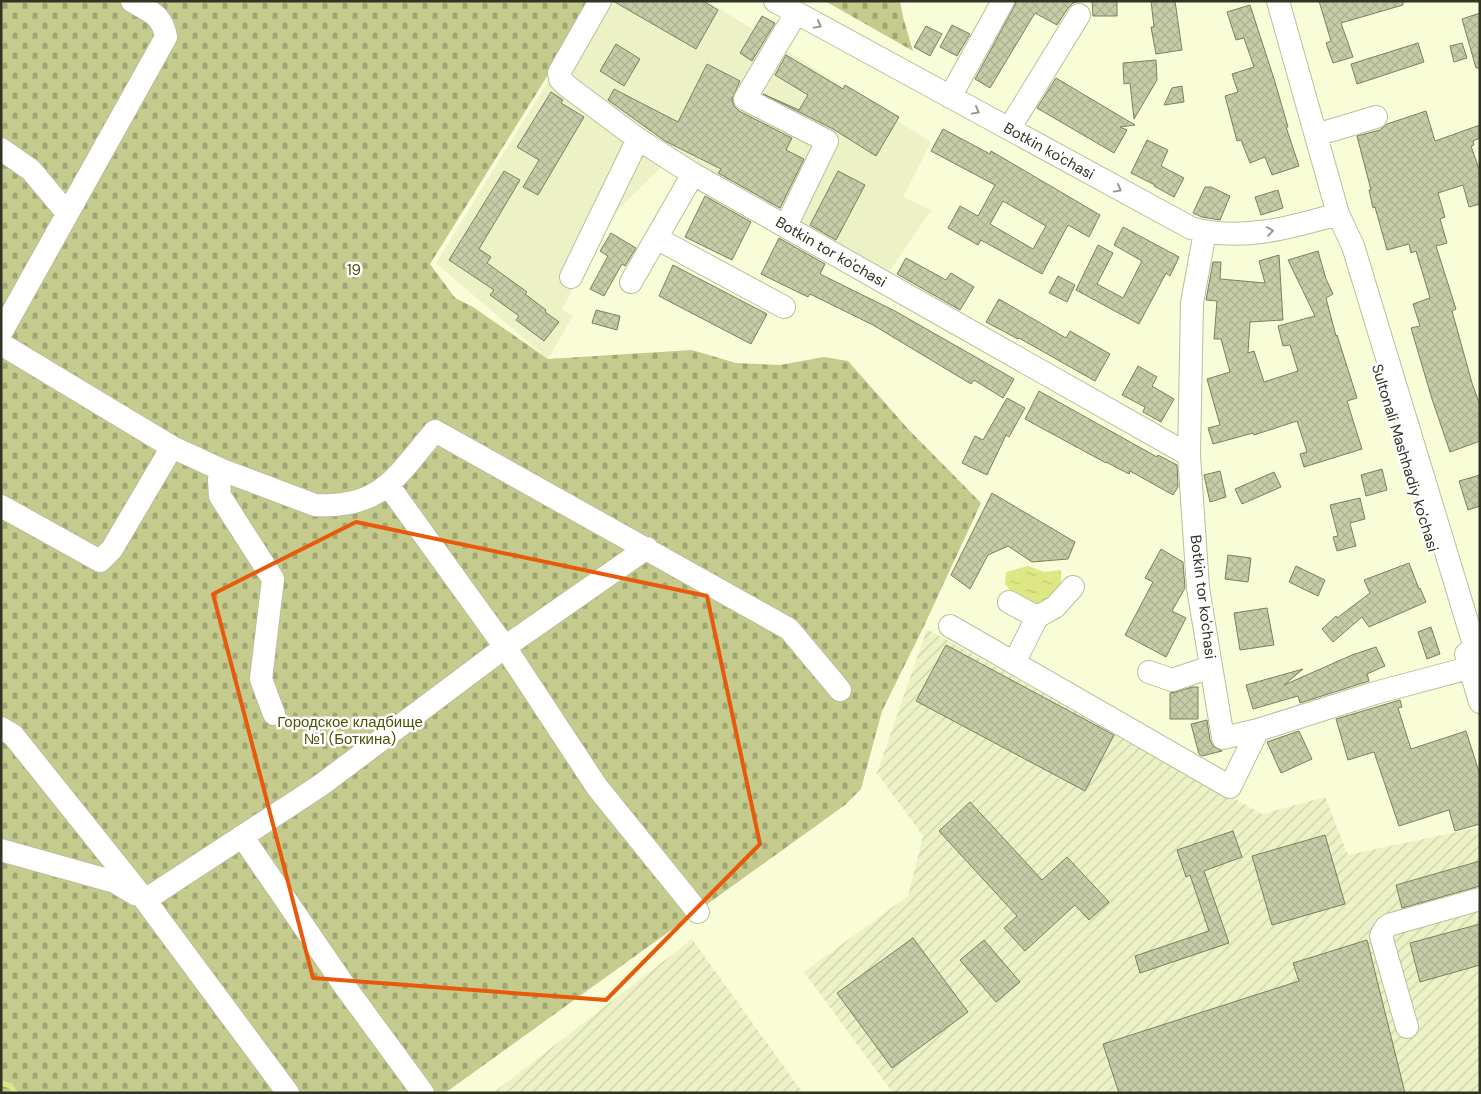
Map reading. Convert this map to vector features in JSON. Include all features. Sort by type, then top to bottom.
[{"type":"street","points":[[1,333],[166,37],[164,26],[159,18],[132,1]]},
{"type":"street","name":"Botkin tor ko'chasi","points":[[600,1],[559,73],[560,79],[567,86],[638,139],[693,174],[1189,455]]},
{"type":"street","name":"Botkin ko'chasi","points":[[775,1],[1178,222],[1205,232],[1241,234],[1287,228],[1338,214]]},
{"type":"street","points":[[950,97],[1003,1]]},
{"type":"street","name":"Sultonali Mashhadiy ko'chasi","points":[[1278,1],[1338,214],[1356,256],[1477,666],[1480,702]]},
{"type":"street","points":[[786,226],[827,141],[745,99],[796,13]]},
{"type":"street","points":[[1009,129],[1079,15]]},
{"type":"street","points":[[1316,135],[1376,117]]},
{"type":"street","points":[[571,277],[638,139]]},
{"type":"street","points":[[1,149],[31,170],[67,213]]},
{"type":"street","points":[[631,282],[693,174]]},
{"type":"street","name":"Botkin tor ko'chasi","points":[[1205,232],[1192,304],[1189,455],[1198,588],[1223,738],[1258,730]]},
{"type":"street","points":[[656,238],[784,307]]},
{"type":"street","points":[[1,344],[172,447],[222,470],[315,505],[331,506],[356,503],[378,493],[388,485],[435,431],[789,629],[840,690]]},
{"type":"street","points":[[1,506],[100,561],[112,549],[172,447]]},
{"type":"street","points":[[222,470],[219,480],[220,496],[273,579],[261,679],[274,714]]},
{"type":"street","points":[[388,485],[505,647],[597,787],[698,912]]},
{"type":"street","points":[[145,900],[321,785],[505,647],[646,548]]},
{"type":"street","points":[[1014,663],[1037,617],[1055,607],[1073,587]]},
{"type":"street","points":[[1009,602],[1037,617]]},
{"type":"street","points":[[950,626],[1230,787],[1258,730],[1375,693],[1477,666]]},
{"type":"street","points":[[1149,672],[1172,680],[1211,667]]},
{"type":"street","points":[[1,728],[14,735],[145,900],[288,1093]]},
{"type":"street","points":[[242,836],[346,988],[423,1093]]},
{"type":"street","points":[[1,850],[115,882],[145,900]]},
{"type":"street","points":[[1408,1027],[1382,936],[1384,930],[1392,924],[1480,900]]},
{"type":"highlighted area","points":[[356,522],[707,596],[760,844],[606,1000],[313,978],[213,594]]},
{"type":"shaded area","points":[[603,1],[708,1],[931,142],[903,197],[931,210],[887,275],[662,166],[604,224],[562,310],[573,316],[548,359],[436,263],[547,83],[559,73]]},
{"type":"shaded area","points":[[927,629],[1262,814],[1325,797],[1348,855],[1480,827],[1480,1093],[893,1093],[804,972],[908,896],[923,836],[877,773]]},
{"type":"shaded area","points":[[692,939],[803,1093],[493,1093]]},
{"type":"green space","name":"Городское кладбище №1 (Боткина)","points":[[1,1],[594,1],[430,264],[455,298],[473,307],[548,359],[692,350],[736,363],[780,365],[824,357],[848,361],[909,430],[981,503],[882,711],[861,789],[845,805],[445,1093],[1,1093]]},
{"type":"green space","points":[[825,1],[900,1],[913,51]]},
{"type":"water","points":[[1028,566],[1044,572],[1061,570],[1061,584],[1048,603],[1023,601],[1014,595],[1005,584],[1006,572]]},
{"type":"building","points":[[613,1],[703,1],[718,10],[696,49]]},
{"type":"building","points":[[1016,1],[1080,1],[1073,3],[1068,8],[1057,25],[1035,13],[990,88],[975,79]]},
{"type":"building","points":[[1092,1],[1117,1],[1117,16],[1093,16]]},
{"type":"building","points":[[1151,1],[1175,1],[1182,50],[1156,54],[1151,27],[1154,27]]},
{"type":"building","points":[[1319,1],[1403,1],[1403,5],[1341,23],[1353,57],[1333,63],[1326,43],[1331,41]]},
{"type":"building","points":[[1250,5],[1299,166],[1272,175],[1265,157],[1250,163],[1241,140],[1237,141],[1225,96],[1238,92],[1232,74],[1254,67],[1244,38],[1236,40],[1227,12]]},
{"type":"building","points":[[1480,13],[1480,68],[1476,68],[1462,19]]},
{"type":"building","points":[[762,16],[775,23],[752,61],[740,53]]},
{"type":"building","points":[[952,25],[970,34],[957,56],[940,47]]},
{"type":"building","points":[[926,26],[942,34],[930,56],[914,47]]},
{"type":"building","points":[[1418,43],[1424,62],[1357,84],[1351,64]]},
{"type":"building","points":[[1462,43],[1467,58],[1454,62],[1450,46]]},
{"type":"building","points":[[616,44],[640,59],[624,86],[600,71]]},
{"type":"building","points":[[786,55],[843,89],[845,85],[899,117],[876,156],[833,129],[763,94],[799,110],[808,95],[775,75]]},
{"type":"building","points":[[1156,60],[1157,80],[1134,119],[1130,83],[1124,84],[1123,63]]},
{"type":"building","points":[[707,64],[740,81],[732,99],[734,106],[739,111],[792,138],[786,150],[804,159],[780,208],[718,173],[721,169],[665,141],[608,100],[614,89],[678,122]]},
{"type":"building","points":[[1056,78],[1135,125],[1120,127],[1127,130],[1114,153],[1037,108]]},
{"type":"building","points":[[1182,86],[1184,102],[1164,105],[1172,88]]},
{"type":"building","points":[[551,92],[563,100],[561,103],[584,117],[538,195],[523,187],[539,160],[517,147]]},
{"type":"building","points":[[1426,111],[1435,141],[1480,125],[1480,138],[1473,141],[1474,145],[1471,146],[1480,172],[1480,204],[1469,207],[1463,185],[1438,193],[1445,217],[1440,219],[1447,243],[1436,246],[1456,309],[1452,311],[1480,405],[1480,441],[1450,452],[1411,328],[1420,326],[1413,304],[1430,298],[1416,251],[1411,253],[1409,244],[1387,250],[1375,207],[1373,208],[1369,190],[1371,190],[1357,136],[1380,130],[1387,124]]},
{"type":"building","points":[[943,129],[990,154],[991,151],[1100,215],[1089,237],[1068,225],[1042,274],[981,240],[978,245],[948,228],[960,206],[978,216],[995,185],[931,151]],"holes":[[[1003,201],[1046,226],[1033,249],[990,224]]]},
{"type":"building","points":[[1147,140],[1168,150],[1161,166],[1184,178],[1174,197],[1131,173]]},
{"type":"building","points":[[504,171],[520,180],[479,249],[491,257],[487,263],[527,292],[525,294],[559,322],[544,341],[516,320],[519,316],[490,295],[494,290],[449,260]]},
{"type":"building","points":[[838,171],[865,185],[836,240],[810,225]]},
{"type":"building","points":[[1205,187],[1211,187],[1230,196],[1220,220],[1202,217],[1193,213]]},
{"type":"building","points":[[1278,190],[1283,208],[1261,215],[1255,197]]},
{"type":"building","points":[[705,196],[751,222],[732,260],[685,237]]},
{"type":"building","points":[[1123,227],[1179,257],[1170,276],[1166,273],[1139,324],[1076,290],[1098,245],[1113,253],[1097,284],[1123,298],[1142,261],[1114,245]]},
{"type":"building","points":[[611,233],[636,248],[625,266],[622,264],[604,296],[590,289],[608,256],[600,251]]},
{"type":"building","points":[[779,238],[825,264],[820,274],[895,311],[1014,379],[1003,398],[974,380],[971,384],[873,325],[810,294],[808,297],[761,274]]},
{"type":"building","points":[[1318,251],[1326,279],[1333,294],[1326,298],[1336,336],[1357,398],[1347,401],[1362,449],[1304,467],[1300,454],[1307,452],[1297,421],[1254,435],[1253,433],[1213,444],[1208,428],[1220,425],[1207,379],[1230,372],[1221,339],[1214,339],[1217,301],[1206,300],[1213,262],[1221,262],[1220,279],[1265,283],[1259,261],[1279,255],[1283,320],[1250,322],[1248,353],[1254,351],[1264,382],[1298,371],[1290,345],[1283,346],[1278,326],[1315,316],[1288,260]]},
{"type":"building","points":[[906,258],[946,280],[951,273],[974,287],[960,310],[897,274]]},
{"type":"building","points":[[673,265],[767,314],[751,344],[659,296]]},
{"type":"building","points":[[1058,276],[1075,285],[1067,302],[1049,293]]},
{"type":"building","points":[[999,299],[1066,338],[1070,331],[1110,354],[1095,381],[1019,338],[986,322]]},
{"type":"building","points":[[596,310],[620,316],[617,330],[592,323]]},
{"type":"building","points":[[1138,366],[1157,377],[1152,386],[1174,399],[1161,422],[1143,412],[1145,407],[1122,395]]},
{"type":"building","points":[[1039,391],[1157,457],[1158,455],[1177,465],[1178,487],[1173,495],[1130,471],[1129,474],[1106,463],[1025,419]]},
{"type":"building","points":[[1007,398],[1025,408],[1009,437],[1006,435],[987,475],[962,463],[975,436],[983,440]]},
{"type":"building","points":[[1382,469],[1387,490],[1366,496],[1361,475]]},
{"type":"building","points":[[1220,471],[1226,497],[1210,502],[1204,475]]},
{"type":"building","points":[[1274,472],[1281,487],[1242,504],[1235,489]]},
{"type":"building","points":[[1480,475],[1480,506],[1468,510],[1459,481]]},
{"type":"building","points":[[992,493],[1075,542],[1068,559],[1032,562],[1008,546],[988,555],[970,589],[951,575]]},
{"type":"building","points":[[1360,498],[1365,519],[1350,523],[1356,546],[1337,551],[1333,537],[1338,536],[1330,505]]},
{"type":"building","points":[[1161,549],[1183,562],[1185,588],[1172,611],[1186,618],[1166,657],[1125,635],[1153,582],[1145,578]]},
{"type":"building","points":[[1228,555],[1251,558],[1248,582],[1225,579]]},
{"type":"building","points":[[1409,563],[1426,602],[1369,627],[1362,617],[1333,642],[1322,629],[1336,616],[1337,618],[1370,593],[1364,580]]},
{"type":"building","points":[[1296,566],[1325,580],[1318,596],[1289,582]]},
{"type":"building","points":[[1267,608],[1274,645],[1240,650],[1234,613]]},
{"type":"building","points":[[1431,627],[1440,654],[1427,659],[1418,632]]},
{"type":"building","points":[[946,645],[1114,735],[1085,791],[916,701]]},
{"type":"building","points":[[1376,647],[1385,666],[1367,674],[1369,681],[1300,703],[1298,696],[1253,709],[1246,685],[1303,669],[1284,685],[1352,655]]},
{"type":"building","points":[[1198,687],[1198,719],[1170,719],[1170,693]]},
{"type":"building","points":[[1400,700],[1402,707],[1398,708],[1411,749],[1466,731],[1480,775],[1480,824],[1455,831],[1449,810],[1399,826],[1374,752],[1348,760],[1336,719]]},
{"type":"building","points":[[1207,720],[1210,740],[1213,746],[1222,751],[1202,756],[1199,754],[1191,724]]},
{"type":"building","points":[[1299,731],[1312,759],[1281,773],[1267,742]]},
{"type":"building","points":[[970,802],[1042,880],[1067,857],[1109,902],[1089,920],[1075,905],[1025,951],[1004,928],[1017,916],[939,831]]},
{"type":"building","points":[[1233,831],[1242,857],[1204,871],[1229,943],[1140,973],[1135,956],[1209,931],[1190,875],[1186,877],[1177,850]]},
{"type":"building","points":[[1325,835],[1345,904],[1272,925],[1252,856]]},
{"type":"building","points":[[1480,861],[1480,886],[1402,908],[1396,885]]},
{"type":"building","points":[[1480,924],[1480,965],[1420,982],[1410,943]]},
{"type":"building","points":[[913,938],[968,1012],[892,1068],[837,993]]},
{"type":"building","points":[[984,940],[1020,982],[996,1002],[960,960]]},
{"type":"building","points":[[1367,940],[1405,1093],[1119,1093],[1103,1044],[1299,981],[1293,963]]},
{"type":"waterway","points":[[1,1083],[11,1086],[15,1093]]},
{"type":"park label","name":"19","points":[[354,270]]}]
